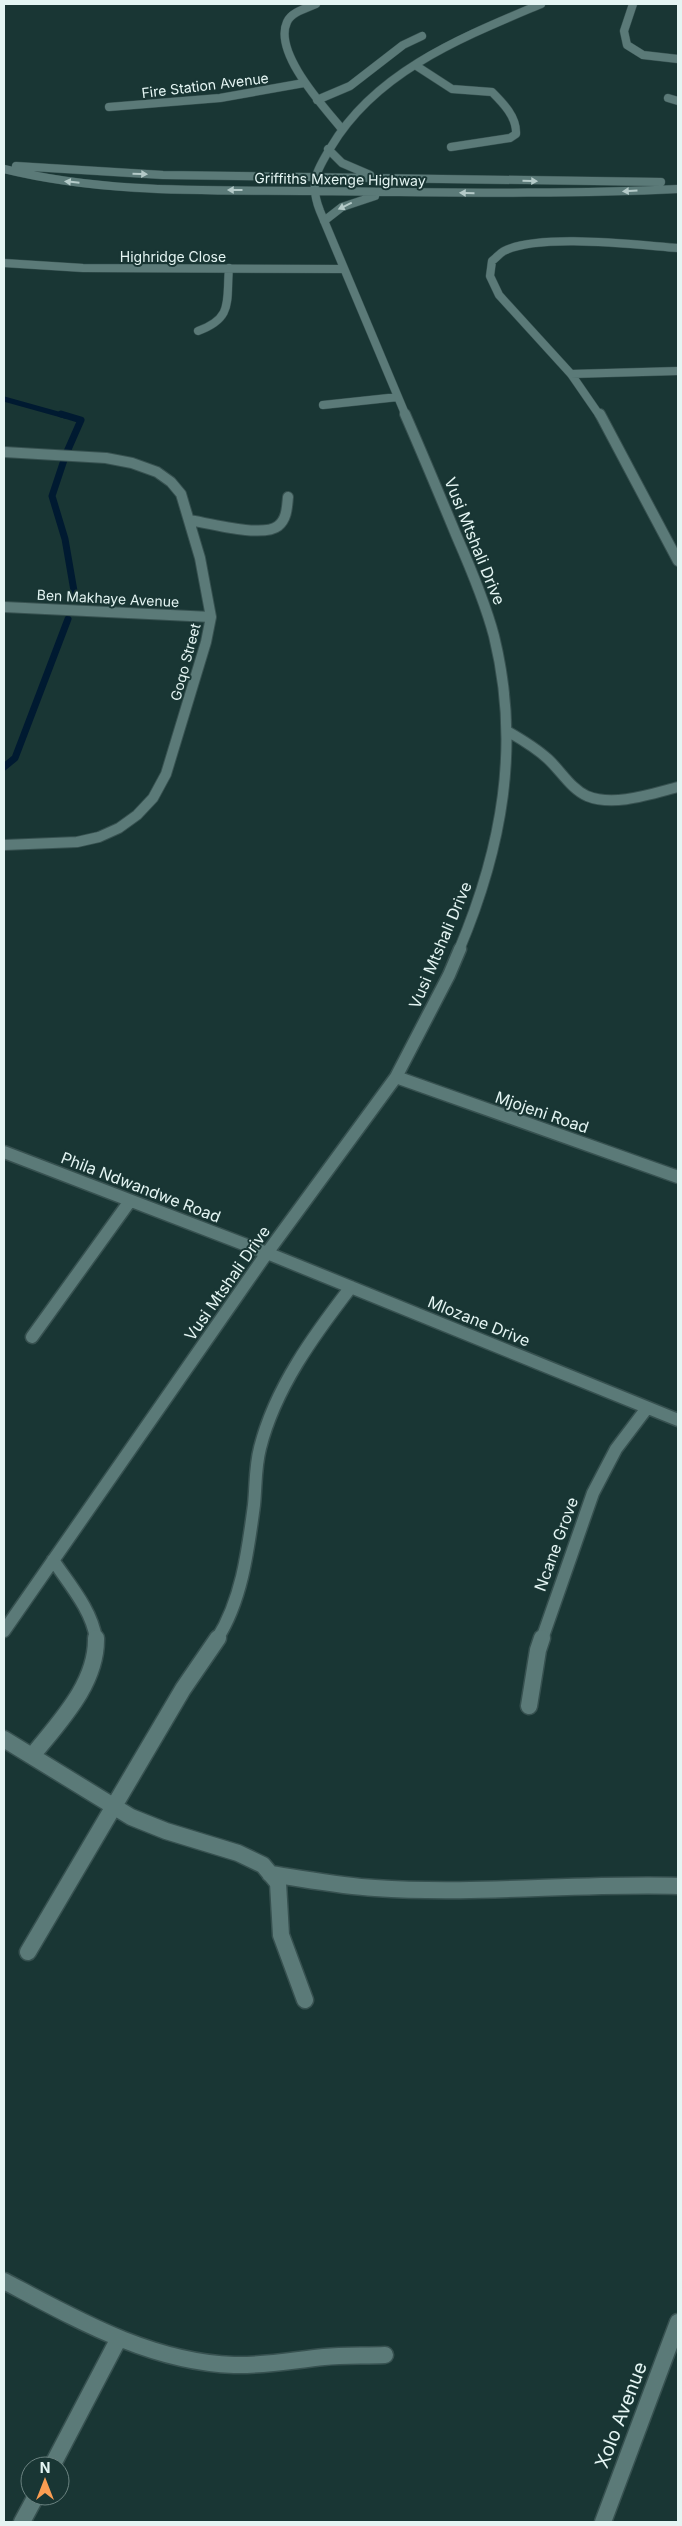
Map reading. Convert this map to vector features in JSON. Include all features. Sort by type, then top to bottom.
[{"type":"street","points":[[316,4],[295,14],[288,20],[284,29],[286,45],[304,83],[341,128]]},
{"type":"street","name":"Vusi Mtshali Drive","points":[[4,1631],[267,1253],[396,1077],[449,975],[477,908],[494,853],[504,793],[507,731],[501,668],[484,600],[343,269],[314,191],[315,178],[328,149],[341,128],[376,94],[415,65],[461,39],[541,4]]},
{"type":"street","points":[[633,4],[624,31],[628,46],[643,55],[678,59]]},
{"type":"street","points":[[317,100],[350,86],[403,45],[422,36]]},
{"type":"street","points":[[415,65],[452,89],[492,92],[512,118],[517,130],[516,134],[510,138],[451,147]]},
{"type":"street","name":"Fire Station Avenue","points":[[110,107],[220,98],[304,83]]},
{"type":"street","points":[[668,98],[678,101]]},
{"type":"street","points":[[328,149],[342,163],[351,168],[388,179]]},
{"type":"street","name":"Griffiths Mxenge Highway","points":[[4,165],[103,173],[315,178],[678,182]]},
{"type":"street","name":"Griffiths Mxenge Highway","points":[[4,169],[61,181],[135,188],[547,194],[678,189]]},
{"type":"street","points":[[324,221],[333,212],[355,201],[386,195],[427,192]]},
{"type":"street","points":[[678,248],[563,241],[518,246],[502,252],[492,260],[490,277],[494,287],[571,374],[595,406],[678,562]]},
{"type":"street","name":"Highridge Close","points":[[4,263],[49,267],[343,269]]},
{"type":"street","points":[[198,331],[217,324],[225,314],[229,268]]},
{"type":"street","points":[[571,374],[678,371]]},
{"type":"street","points":[[323,406],[398,397]]},
{"type":"street","name":"Goqo Street","points":[[4,452],[106,458],[132,463],[157,472],[171,482],[182,494],[206,581],[211,617],[206,642],[171,758],[158,790],[146,806],[129,822],[105,836],[88,841],[64,845],[4,845]]},
{"type":"street","points":[[189,520],[252,530],[270,530],[285,518],[288,497]]},
{"type":"street","name":"Ben Makhaye Avenue","points":[[4,607],[211,617]]},
{"type":"street","points":[[507,731],[528,743],[548,759],[585,796],[597,800],[612,800],[678,786]]},
{"type":"street","name":"Mjojeni Road","points":[[396,1077],[678,1177]]},
{"type":"street","name":"Phila Ndwandwe Road","points":[[4,1152],[267,1253]]},
{"type":"street","points":[[32,1337],[130,1201]]},
{"type":"street","name":"Mlozane Drive","points":[[267,1253],[678,1420]]},
{"type":"street","points":[[28,1952],[112,1806],[192,1675],[213,1647],[224,1628],[233,1606],[241,1574],[254,1502],[255,1473],[261,1446],[270,1421],[280,1396],[310,1342],[351,1287]]},
{"type":"street","name":"Ncane Grove","points":[[529,1706],[538,1650],[593,1493],[616,1449],[647,1408]]},
{"type":"street","points":[[32,1756],[76,1696],[91,1671],[97,1650],[96,1636],[89,1617],[53,1560]]},
{"type":"street","points":[[4,1739],[131,1817],[166,1831],[238,1853],[262,1866],[278,1883],[280,1935],[305,2000]]},
{"type":"street","points":[[270,1874],[375,1888],[544,1889],[643,1885],[678,1886]]},
{"type":"street","points":[[4,2281],[118,2340],[164,2355],[202,2363],[234,2365],[279,2363],[319,2357],[386,2355]]},
{"type":"street","name":"Xolo Avenue","points":[[603,2522],[678,2322]]},
{"type":"street","points":[[57,2456],[118,2340]]},
{"type":"street","points":[[22,2522],[31,2506]]},
{"type":"waterway","points":[[4,399],[65,416]]},
{"type":"waterway","points":[[61,414],[81,420],[66,454],[52,496],[65,539],[74,591]]},
{"type":"waterway","points":[[4,767],[15,758],[68,619]]}]
